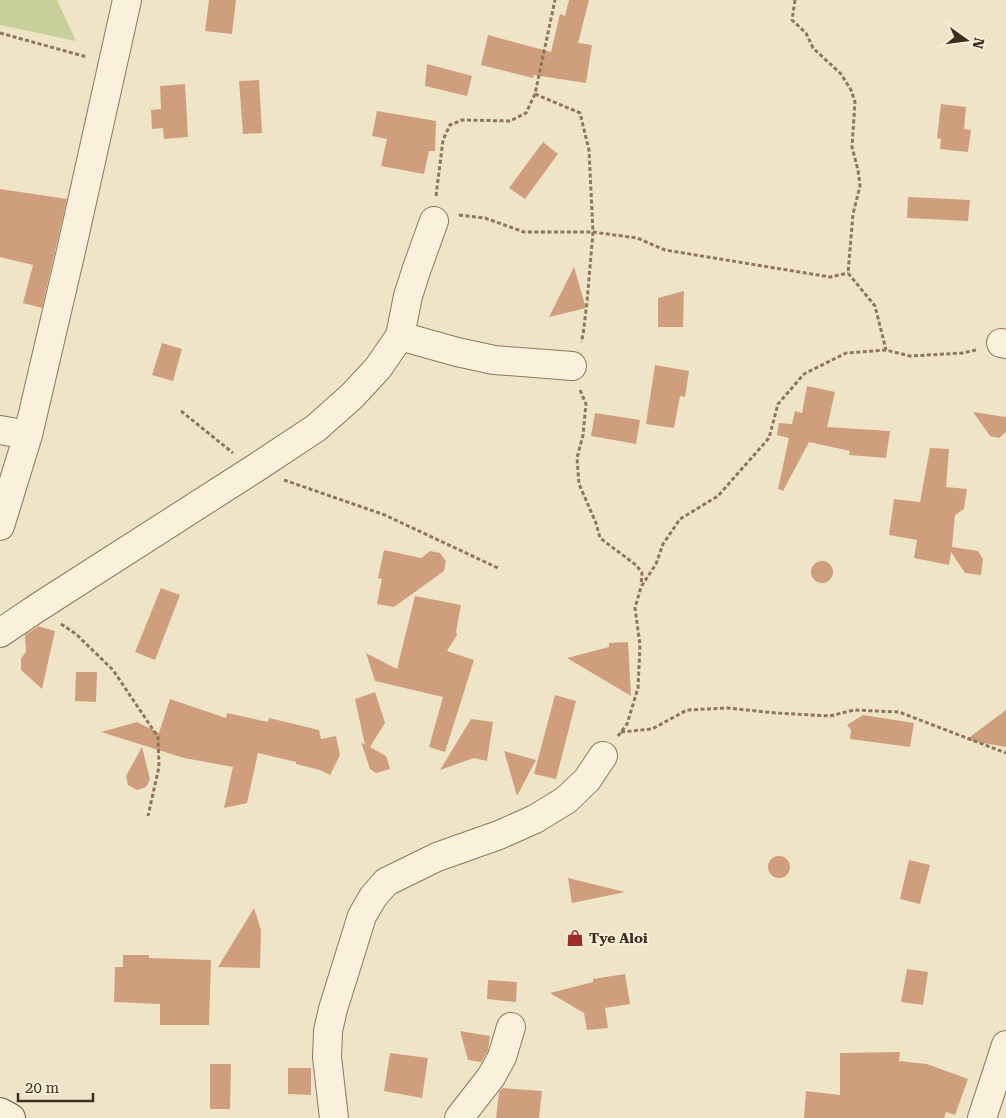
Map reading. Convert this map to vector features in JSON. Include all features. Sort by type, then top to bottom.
[{"type":"street","points":[[0,526],[28,435],[127,0]]},
{"type":"street","points":[[0,633],[316,428],[352,396],[378,368],[400,336],[411,288],[434,221]]},
{"type":"street","points":[[400,336],[494,360],[572,366]]},
{"type":"street","points":[[0,430],[28,435]]},
{"type":"street","points":[[334,1118],[327,1057],[328,1031],[362,916],[373,897],[386,882],[437,857],[535,820],[566,800],[587,780],[603,756]]},
{"type":"street","points":[[460,1118],[491,1077],[502,1057],[511,1027]]},
{"type":"street","points":[[982,1118],[1006,1045]]},
{"type":"street","points":[[0,1112],[11,1118]]},
{"type":"path","points":[[554,0],[536,94],[526,112],[510,121],[462,120],[450,125],[443,140],[434,221],[458,215],[485,218],[524,232],[593,232],[637,238],[665,250],[830,277],[848,273]]},
{"type":"path","points":[[795,0],[792,20],[806,33],[813,48],[842,74],[855,102],[852,147],[860,186],[853,214],[848,273],[875,306],[886,350]]},
{"type":"path","points":[[0,33],[112,64]]},
{"type":"path","points":[[536,94],[580,113],[590,150],[593,232],[587,302]]},
{"type":"path","points":[[641,587],[656,564],[663,544],[680,519],[718,496],[769,438],[778,404],[804,374],[846,353],[886,350],[910,356],[962,353],[1004,343]]},
{"type":"path","points":[[181,411],[254,469],[385,515],[500,569]]},
{"type":"path","points":[[583,435],[577,458],[579,484],[596,523],[600,538],[636,565],[642,573],[641,587],[635,608],[640,645],[638,688],[627,724],[603,756]]},
{"type":"path","points":[[37,608],[76,634],[113,670],[158,737],[159,767],[148,816]]},
{"type":"path","points":[[621,732],[652,729],[687,710],[728,708],[830,716],[854,710],[899,712],[1006,753]]},
{"type":"green space","points":[[0,0],[57,0],[76,41],[0,25]]},
{"type":"building","points":[[209,0],[236,0],[232,34],[205,31]]},
{"type":"building","points":[[569,0],[589,0],[578,43],[592,45],[586,83],[534,75],[533,78],[481,65],[488,35],[551,52],[560,14],[565,16]]},
{"type":"building","points":[[427,64],[472,76],[467,96],[425,86]]},
{"type":"building","points":[[259,80],[262,133],[243,134],[239,81]]},
{"type":"building","points":[[185,84],[188,137],[164,139],[163,128],[152,129],[151,110],[161,109],[160,86]]},
{"type":"building","points":[[941,104],[966,107],[964,129],[971,130],[968,152],[940,149],[941,139],[937,138]]},
{"type":"building","points":[[377,111],[436,121],[435,151],[429,151],[424,174],[381,166],[387,139],[372,136]]},
{"type":"building","points":[[543,142],[558,154],[525,199],[509,188]]},
{"type":"building","points":[[0,189],[67,199],[42,308],[23,303],[33,265],[0,257]]},
{"type":"building","points":[[908,197],[970,200],[968,221],[907,218]]},
{"type":"building","points":[[574,267],[586,308],[549,317]]},
{"type":"building","points":[[684,291],[683,327],[658,327],[658,298]]},
{"type":"building","points":[[162,343],[182,349],[173,381],[152,375]]},
{"type":"building","points":[[655,365],[689,371],[685,397],[680,396],[674,428],[646,424]]},
{"type":"building","points":[[807,386],[835,392],[827,427],[890,431],[886,458],[849,455],[850,451],[809,442],[783,491],[778,489],[789,438],[777,435],[779,423],[792,424],[795,411],[802,413]]},
{"type":"building","points":[[973,412],[1006,417],[1006,432],[999,438],[990,436]]},
{"type":"building","points":[[595,413],[640,420],[636,444],[591,436]]},
{"type":"building","points":[[930,448],[949,449],[946,487],[967,489],[964,509],[955,515],[952,547],[978,551],[983,559],[981,575],[965,573],[951,552],[949,565],[914,558],[917,540],[889,535],[894,499],[920,502]]},
{"type":"building","points":[[384,550],[421,558],[430,551],[440,553],[446,561],[444,571],[394,607],[377,604],[382,579],[378,578]]},
{"type":"building","points":[[822,561],[830,564],[833,572],[830,580],[822,583],[814,580],[811,572],[814,564]]},
{"type":"building","points":[[161,588],[180,595],[155,660],[135,652]]},
{"type":"building","points":[[415,596],[461,605],[457,635],[447,651],[474,660],[445,752],[429,747],[443,697],[375,681],[366,653],[397,669]]},
{"type":"building","points":[[39,626],[55,631],[42,689],[21,670],[21,658],[26,652],[25,635]]},
{"type":"building","points":[[628,642],[631,696],[567,658],[609,647],[609,643]]},
{"type":"building","points":[[76,672],[97,672],[96,702],[75,701]]},
{"type":"building","points":[[375,692],[385,723],[370,747],[386,756],[390,769],[376,773],[370,769],[361,742],[365,745],[355,699]]},
{"type":"building","points":[[555,695],[576,701],[556,779],[534,774]]},
{"type":"building","points":[[170,699],[226,718],[227,713],[268,722],[269,718],[319,730],[321,739],[336,736],[340,755],[330,775],[320,770],[296,764],[296,762],[258,753],[247,803],[224,808],[233,767],[184,758],[101,732],[137,722],[159,733]]},
{"type":"building","points":[[1006,710],[1006,747],[966,740]]},
{"type":"building","points":[[863,715],[914,723],[910,747],[850,739],[851,730],[847,725]]},
{"type":"building","points":[[471,719],[493,722],[487,761],[474,758],[440,770]]},
{"type":"building","points":[[142,747],[150,779],[146,787],[137,790],[128,785],[126,776]]},
{"type":"building","points":[[504,751],[536,760],[517,796]]},
{"type":"building","points":[[779,856],[787,859],[790,867],[787,875],[779,878],[771,875],[768,867],[771,859]]},
{"type":"building","points":[[909,860],[930,865],[920,904],[900,899]]},
{"type":"building","points":[[568,878],[625,892],[572,903]]},
{"type":"building","points":[[254,908],[261,930],[260,968],[218,967]]},
{"type":"building","points":[[123,955],[149,955],[149,958],[211,960],[209,1025],[160,1025],[160,1004],[114,1002],[115,967],[123,967]]},
{"type":"building","points":[[907,969],[928,972],[923,1005],[901,1002]]},
{"type":"building","points":[[625,974],[630,1004],[605,1008],[608,1028],[587,1030],[584,1013],[550,993],[593,982],[593,979]]},
{"type":"building","points":[[488,980],[517,982],[516,1002],[487,999]]},
{"type":"building","points":[[460,1031],[490,1036],[488,1051],[481,1062],[468,1060]]},
{"type":"building","points":[[900,1052],[899,1061],[927,1064],[968,1079],[955,1115],[946,1112],[944,1118],[804,1118],[806,1091],[840,1095],[840,1053]]},
{"type":"building","points":[[390,1053],[428,1058],[422,1098],[384,1091]]},
{"type":"building","points":[[210,1064],[231,1064],[230,1109],[210,1109]]},
{"type":"building","points":[[288,1068],[311,1068],[311,1095],[288,1094]]},
{"type":"building","points":[[503,1088],[542,1091],[539,1118],[496,1118],[499,1092]]},
{"type":"place","name":"Tye Aloi","points":[[575,938]]}]
